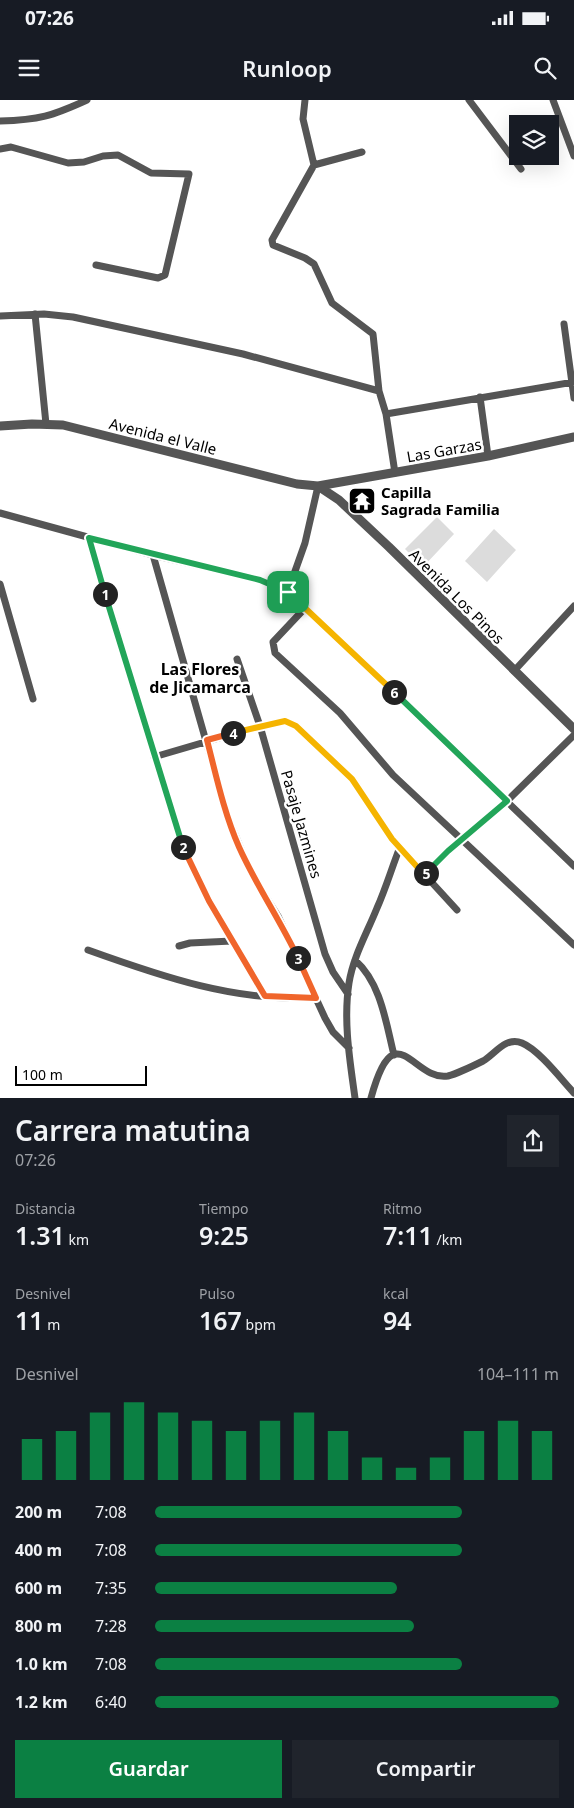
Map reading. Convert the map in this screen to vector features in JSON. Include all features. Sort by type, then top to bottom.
[{"type":"street","points":[[0,120],[31,120],[53,116],[87,100]]},
{"type":"street","points":[[306,100],[304,119],[314,165],[272,240],[274,245],[305,258],[314,264],[332,303],[373,334],[379,391],[386,414],[395,473]]},
{"type":"street","points":[[469,100],[521,169]]},
{"type":"street","points":[[553,100],[574,156]]},
{"type":"street","points":[[0,149],[11,147],[68,163],[118,155],[151,173],[189,174],[165,275],[158,278],[96,264]]},
{"type":"street","points":[[314,165],[362,152]]},
{"type":"street","points":[[0,316],[35,314],[73,318],[234,352],[303,369],[379,391]]},
{"type":"street","points":[[35,314],[46,424]]},
{"type":"street","points":[[564,324],[574,398]]},
{"type":"street","points":[[386,414],[573,382]]},
{"type":"street","points":[[480,397],[488,456]]},
{"type":"street","name":"Avenida el Valle","points":[[0,426],[63,425],[298,484],[318,486]]},
{"type":"street","name":"Las Garzas","points":[[318,486],[488,456],[574,437]]},
{"type":"street","points":[[288,592],[305,543],[318,486]]},
{"type":"street","name":"Avenida Los Pinos","points":[[318,486],[339,500],[389,547],[574,729]]},
{"type":"street","points":[[0,513],[153,555],[260,580],[288,592],[306,607],[574,866]]},
{"type":"street","points":[[89,538],[184,852],[209,901],[265,996]]},
{"type":"street","points":[[153,555],[238,845],[251,873],[278,916],[333,1032],[349,1048]]},
{"type":"street","points":[[0,584],[33,699]]},
{"type":"street","points":[[514,671],[574,606]]},
{"type":"street","points":[[306,607],[273,642],[275,653],[340,713],[393,775],[574,945]]},
{"type":"street","name":"Pasaje Jazmines","points":[[237,658],[260,726],[325,954],[333,972],[348,994]]},
{"type":"street","points":[[154,757],[260,726],[285,721],[296,726],[352,779],[392,839],[457,910]]},
{"type":"street","points":[[425,874],[462,838],[507,801],[574,735]]},
{"type":"street","points":[[355,1098],[349,1048],[348,994],[356,960],[385,890],[400,847]]},
{"type":"street","points":[[179,946],[190,943],[232,941]]},
{"type":"street","points":[[88,950],[180,982],[245,995],[316,998]]},
{"type":"street","points":[[356,960],[372,979],[382,1006],[394,1055]]},
{"type":"street","points":[[371,1098],[378,1070],[386,1060],[394,1055],[411,1058],[436,1076],[448,1076],[484,1060],[506,1044],[515,1041],[523,1043],[535,1052],[574,1093]]},
{"type":"shaded area","points":[[437,517],[454,534],[423,567],[405,549]]},
{"type":"shaded area","points":[[494,529],[516,550],[487,582],[465,561]]},
{"type":"place","name":"Capilla Sagrada Familia","points":[[362,501]]},
{"type":"district","name":"Las Flores de Jicamarca","points":[[200,678]]},
{"type":"route","points":[[89,538],[260,580],[276,585],[288,592],[306,607],[507,801],[462,838],[425,874],[392,839],[352,779],[296,726],[285,721],[207,740],[238,845],[251,873],[278,916],[316,998],[265,996],[195,875],[184,852],[174,822],[89,538]]}]
